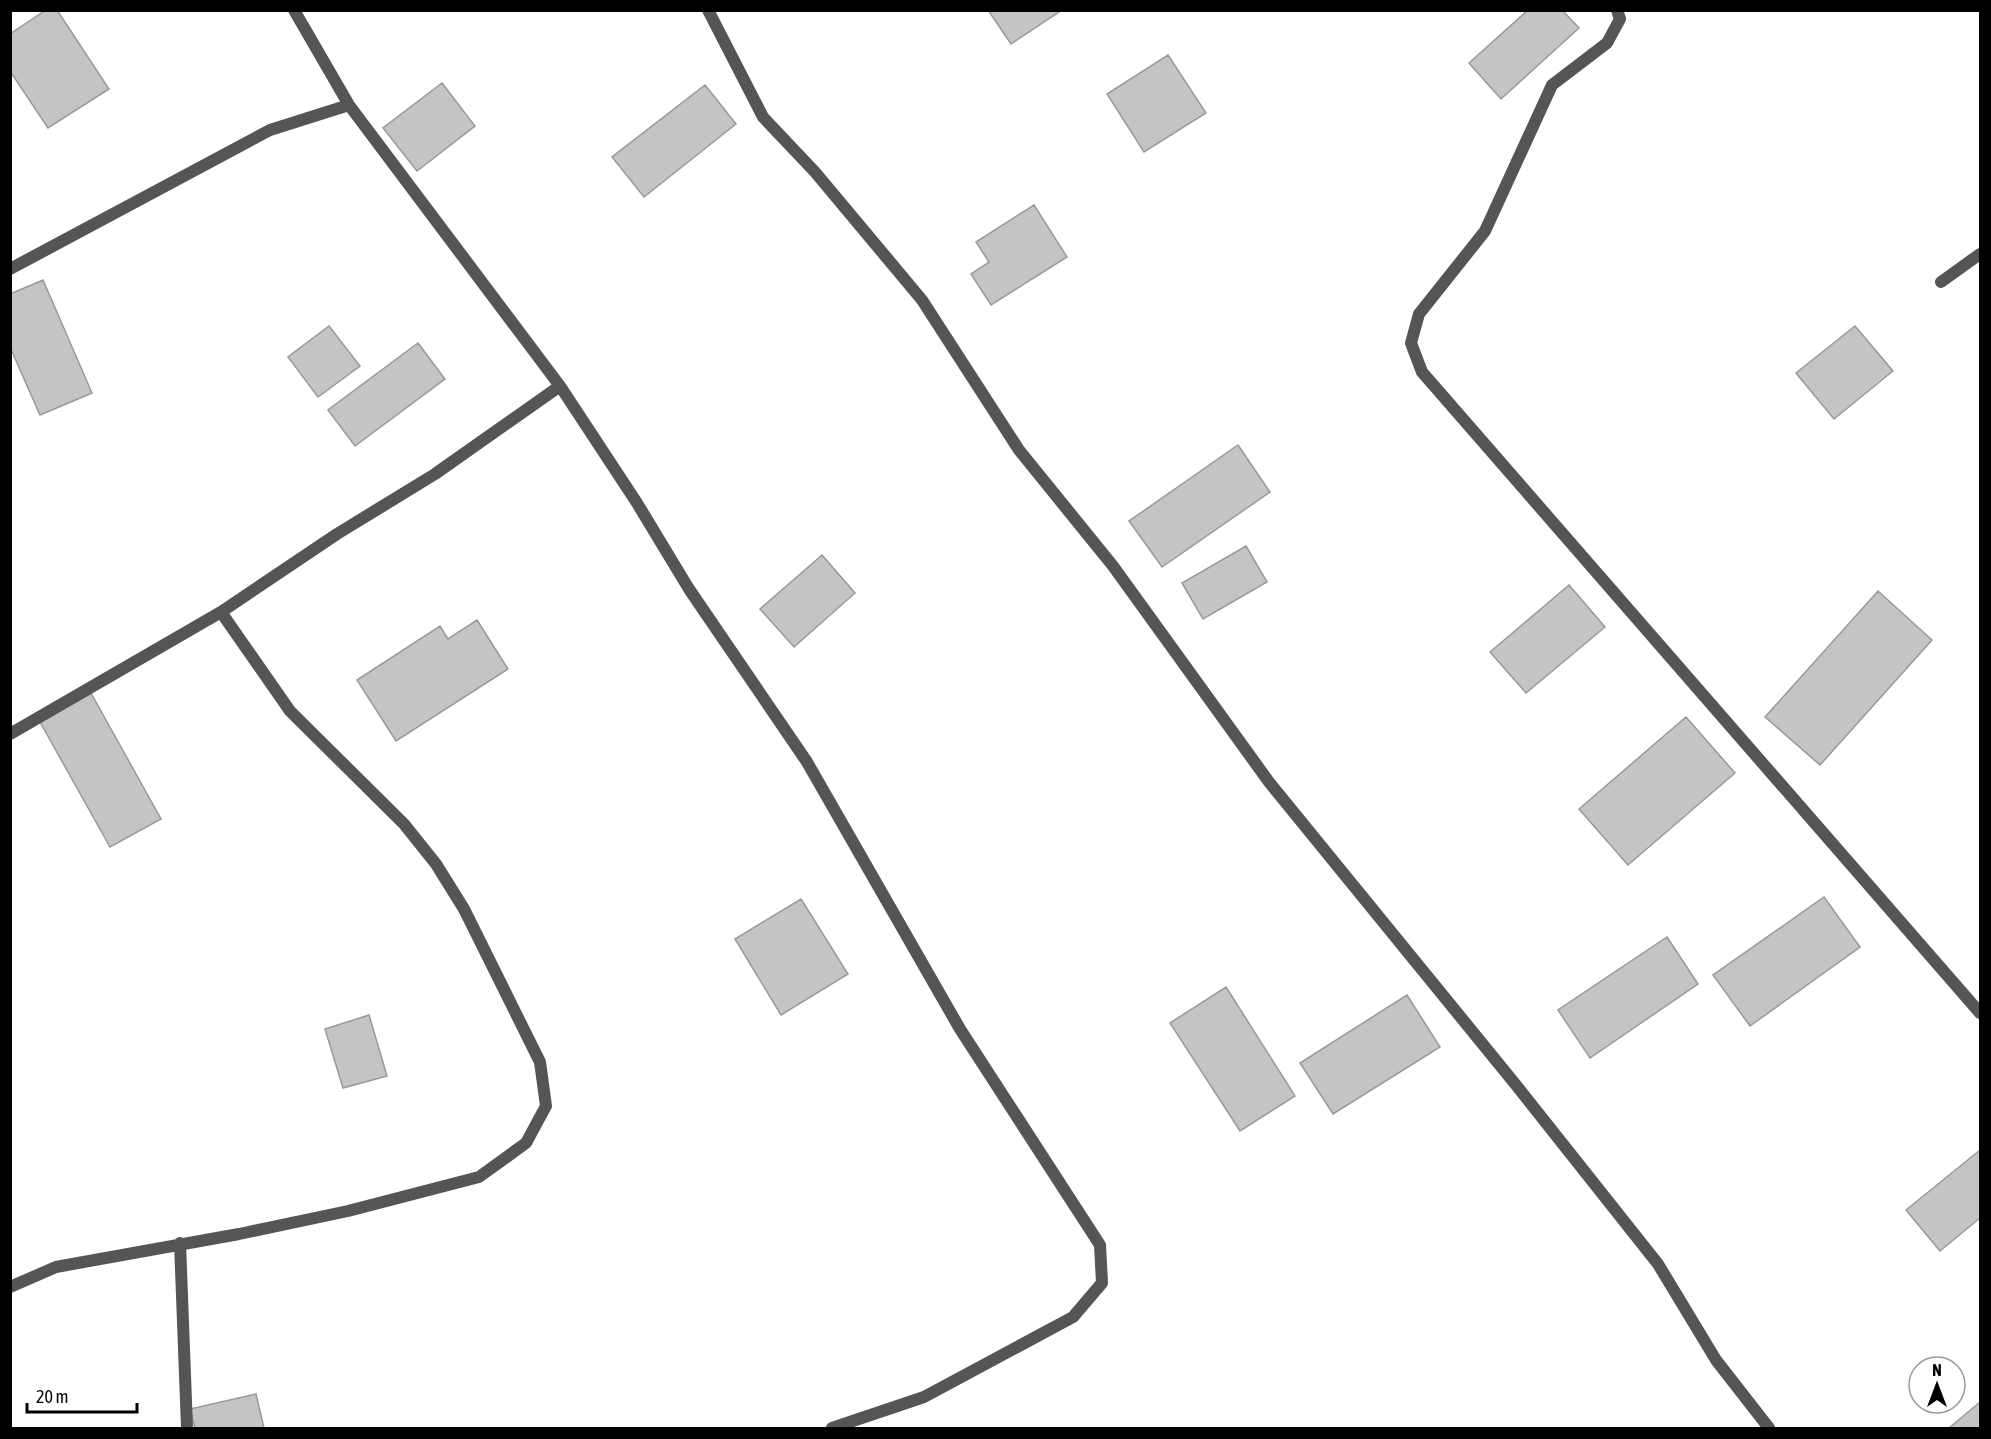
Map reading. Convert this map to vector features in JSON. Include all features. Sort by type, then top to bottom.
[{"type":"street","points":[[294,10],[349,105],[560,386],[637,502],[689,589],[807,762],[960,1029],[1100,1245],[1102,1283],[1073,1317],[924,1397],[832,1428]]},
{"type":"street","points":[[708,10],[763,117],[815,172],[922,300],[1019,450],[1113,566],[1269,782],[1516,1085],[1658,1264],[1716,1360],[1769,1428]]},
{"type":"street","points":[[1617,10],[1620,19],[1606,43],[1552,85],[1485,231],[1419,314],[1411,342],[1422,372],[1980,1013]]},
{"type":"street","points":[[10,269],[270,130],[349,105]]},
{"type":"street","points":[[1941,282],[1980,254]]},
{"type":"street","points":[[10,734],[221,612],[337,534],[435,474],[560,386]]},
{"type":"street","points":[[10,1287],[56,1267],[239,1234],[348,1211],[479,1177],[526,1143],[546,1106],[540,1062],[464,909],[436,864],[404,824],[290,711],[221,612]]},
{"type":"street","points":[[180,1243],[188,1428]]},
{"type":"building","points":[[46,10],[57,10],[109,89],[48,128],[10,71],[10,34]]},
{"type":"building","points":[[988,10],[1062,10],[1011,44]]},
{"type":"building","points":[[1528,10],[1562,10],[1579,28],[1501,99],[1469,63]]},
{"type":"building","points":[[1168,55],[1206,113],[1144,152],[1107,94]]},
{"type":"building","points":[[442,83],[475,126],[417,171],[383,128]]},
{"type":"building","points":[[705,85],[736,124],[644,197],[612,157]]},
{"type":"building","points":[[1034,205],[1067,257],[991,305],[971,274],[989,262],[976,242]]},
{"type":"building","points":[[43,280],[92,393],[40,415],[10,347],[10,294]]},
{"type":"building","points":[[329,326],[360,366],[318,397],[288,357]]},
{"type":"building","points":[[1855,326],[1893,371],[1834,419],[1796,373]]},
{"type":"building","points":[[418,343],[445,379],[355,446],[328,410]]},
{"type":"building","points":[[1238,445],[1270,492],[1162,567],[1129,521]]},
{"type":"building","points":[[1246,546],[1267,582],[1203,619],[1182,583]]},
{"type":"building","points":[[822,555],[855,593],[794,647],[760,609]]},
{"type":"building","points":[[1569,585],[1605,627],[1526,693],[1490,652]]},
{"type":"building","points":[[1878,591],[1932,640],[1820,765],[1765,717]]},
{"type":"building","points":[[477,620],[508,669],[396,741],[357,680],[440,626],[448,639]]},
{"type":"building","points":[[91,693],[161,819],[110,847],[40,722]]},
{"type":"building","points":[[1686,717],[1735,773],[1628,865],[1579,809]]},
{"type":"building","points":[[1824,897],[1860,947],[1750,1026],[1713,975]]},
{"type":"building","points":[[801,899],[848,974],[781,1015],[735,939]]},
{"type":"building","points":[[1667,937],[1698,984],[1590,1058],[1558,1010]]},
{"type":"building","points":[[1226,987],[1295,1096],[1240,1131],[1170,1023]]},
{"type":"building","points":[[1407,995],[1440,1047],[1333,1114],[1300,1063]]},
{"type":"building","points":[[369,1015],[387,1076],[343,1088],[325,1029]]},
{"type":"building","points":[[1980,1150],[1980,1218],[1940,1251],[1906,1210]]},
{"type":"building","points":[[256,1394],[264,1428],[195,1428],[190,1409]]},
{"type":"building","points":[[1980,1402],[1980,1428],[1949,1428],[1967,1415]]}]
